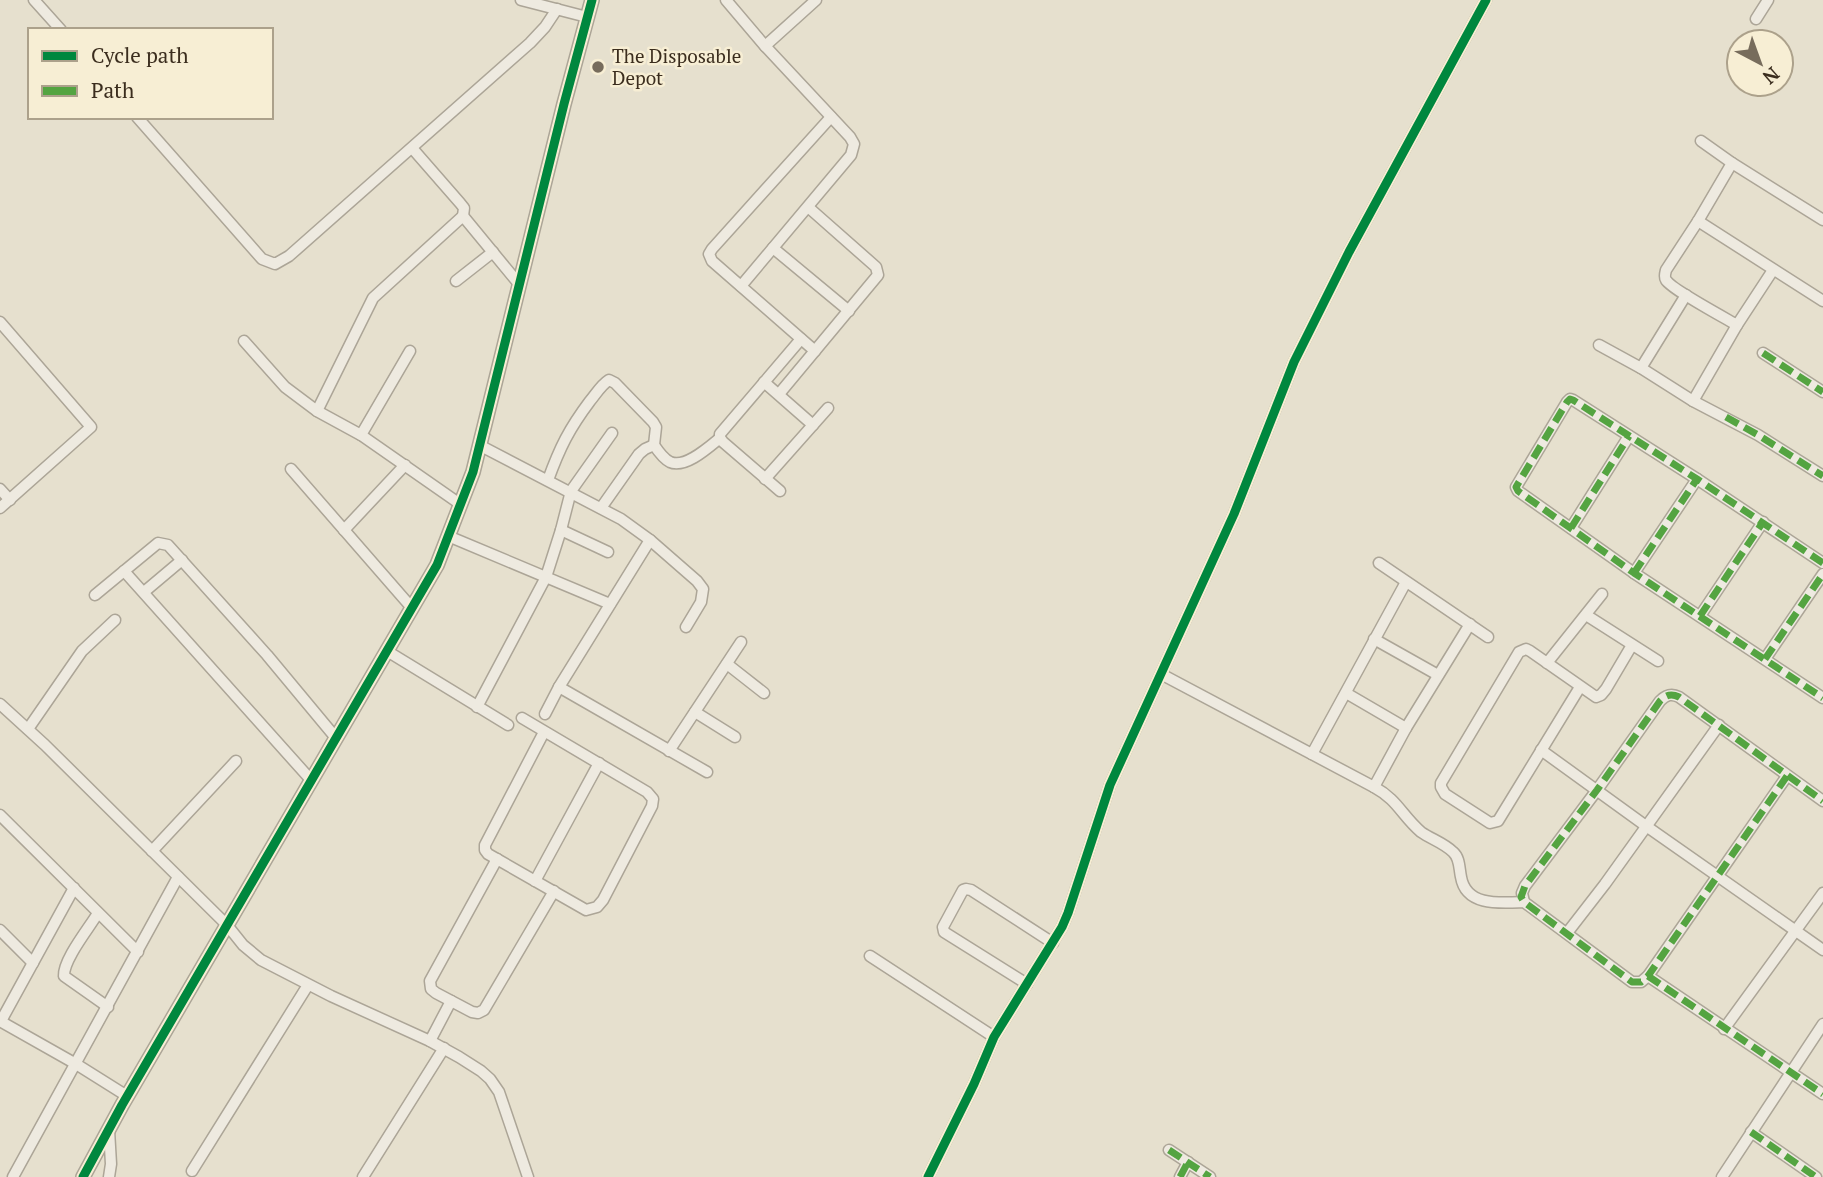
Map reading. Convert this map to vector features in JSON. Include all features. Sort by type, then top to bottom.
[{"type":"street","points":[[34,0],[59,28]]},
{"type":"street","points":[[521,0],[587,17]]},
{"type":"street","points":[[83,1177],[127,1096],[437,565],[472,472],[592,0]]},
{"type":"street","points":[[726,0],[854,144],[851,155],[741,286]]},
{"type":"street","points":[[765,46],[816,0]]},
{"type":"street","points":[[928,1177],[994,1037],[1053,943],[1068,913],[1110,785],[1234,514],[1294,362],[1349,252],[1486,0]]},
{"type":"street","points":[[1756,19],[1768,0]]},
{"type":"street","points":[[139,119],[262,259],[275,264],[289,256],[538,36],[557,9]]},
{"type":"street","points":[[815,351],[709,257],[710,252],[831,117]]},
{"type":"street","points":[[1701,141],[1823,220]]},
{"type":"street","points":[[317,411],[373,298],[463,215],[464,208],[412,148]]},
{"type":"street","points":[[1732,163],[1666,270],[1665,276],[1667,282],[1686,295],[1737,325]]},
{"type":"street","points":[[779,394],[877,278],[878,272],[876,267],[808,207]]},
{"type":"street","points":[[463,215],[519,284]]},
{"type":"street","points":[[1698,221],[1823,301]]},
{"type":"street","points":[[773,248],[849,311]]},
{"type":"street","points":[[456,281],[493,252]]},
{"type":"street","points":[[1693,401],[1773,270]]},
{"type":"street","points":[[1640,368],[1686,295]]},
{"type":"street","points":[[0,322],[91,427],[0,508]]},
{"type":"street","points":[[548,480],[566,434],[609,380],[653,422],[656,427],[654,445],[670,462],[677,464],[697,456],[720,438],[723,430],[801,339]]},
{"type":"street","points":[[244,341],[285,387],[317,411],[361,435],[460,504]]},
{"type":"street","points":[[1599,345],[1693,401],[1742,426],[1823,476]]},
{"type":"street","points":[[361,435],[410,351]]},
{"type":"street","points":[[1763,353],[1823,392]]},
{"type":"street","points":[[764,382],[813,425]]},
{"type":"street","points":[[1823,562],[1570,399],[1516,489],[1634,573],[1823,698]]},
{"type":"street","points":[[765,479],[828,408]]},
{"type":"street","points":[[477,707],[546,577],[570,491],[612,433]]},
{"type":"street","points":[[1571,528],[1629,436]]},
{"type":"street","points":[[720,438],[780,491]]},
{"type":"street","points":[[479,445],[621,519],[697,581],[703,589],[701,602],[686,627]]},
{"type":"street","points":[[601,508],[639,454],[654,445]]},
{"type":"street","points":[[344,530],[405,465]]},
{"type":"street","points":[[291,469],[412,608]]},
{"type":"street","points":[[1634,573],[1697,479]]},
{"type":"street","points":[[0,489],[10,500]]},
{"type":"street","points":[[1700,617],[1763,522]]},
{"type":"street","points":[[561,530],[608,552]]},
{"type":"street","points":[[448,536],[610,604]]},
{"type":"street","points":[[545,714],[650,540]]},
{"type":"street","points":[[95,595],[158,543],[167,545],[267,655],[336,738]]},
{"type":"street","points":[[144,592],[182,560]]},
{"type":"street","points":[[1379,564],[1488,637]]},
{"type":"street","points":[[124,571],[311,780]]},
{"type":"street","points":[[1765,659],[1823,574]]},
{"type":"street","points":[[1312,754],[1406,582]]},
{"type":"street","points":[[1547,663],[1602,594]]},
{"type":"street","points":[[1586,615],[1658,661]]},
{"type":"street","points":[[28,729],[82,651],[115,620]]},
{"type":"street","points":[[1374,787],[1406,728],[1470,624]]},
{"type":"street","points":[[1374,639],[1438,675]]},
{"type":"street","points":[[669,751],[741,642]]},
{"type":"street","points":[[1580,687],[1501,819],[1490,822],[1445,794],[1441,783],[1517,655],[1526,649],[1594,696],[1601,695],[1606,689],[1632,645]]},
{"type":"street","points":[[387,651],[508,725]]},
{"type":"street","points":[[727,664],[764,693]]},
{"type":"street","points":[[1161,674],[1374,787],[1394,801],[1416,828],[1453,852],[1459,860],[1465,890],[1472,896],[1482,901],[1497,903],[1524,902],[1632,982],[1641,982],[1648,976],[1787,776]]},
{"type":"street","points":[[559,688],[707,772]]},
{"type":"street","points":[[1346,693],[1406,728]]},
{"type":"street","points":[[1524,902],[1522,893],[1525,886],[1660,701],[1668,695],[1679,697],[1823,801]]},
{"type":"street","points":[[0,704],[261,960],[308,985],[444,1048],[481,1071],[499,1092],[527,1177]]},
{"type":"street","points":[[695,712],[734,737]]},
{"type":"street","points":[[522,718],[650,794],[653,799],[652,806],[603,900],[597,907],[586,910],[485,850],[485,845],[544,732]]},
{"type":"street","points":[[1567,933],[1719,725]]},
{"type":"street","points":[[1541,750],[1823,950]]},
{"type":"street","points":[[152,851],[236,761]]},
{"type":"street","points":[[535,881],[599,763]]},
{"type":"street","points":[[1,818],[138,952]]},
{"type":"street","points":[[498,859],[430,981],[432,989],[451,1001],[472,1012],[484,1010],[554,891]]},
{"type":"street","points":[[13,1177],[178,877]]},
{"type":"street","points":[[74,888],[1,1021],[127,1096]]},
{"type":"street","points":[[1027,984],[944,932],[943,927],[963,890],[971,890],[1053,943]]},
{"type":"street","points":[[1724,1029],[1823,893]]},
{"type":"street","points":[[98,913],[66,963],[63,973],[108,1007]]},
{"type":"street","points":[[0,930],[33,963]]},
{"type":"street","points":[[870,956],[994,1037]]},
{"type":"street","points":[[1648,976],[1823,1094]]},
{"type":"street","points":[[192,1171],[308,985]]},
{"type":"street","points":[[430,1041],[451,1001]]},
{"type":"street","points":[[1722,1177],[1823,1024]]},
{"type":"street","points":[[363,1177],[444,1048]]},
{"type":"street","points":[[109,1129],[109,1177]]},
{"type":"street","points":[[1751,1132],[1815,1177]]},
{"type":"street","points":[[1169,1150],[1210,1177]]},
{"type":"street","points":[[1180,1177],[1188,1162]]},
{"type":"marked path","points":[[1763,353],[1823,392]]},
{"type":"marked path","points":[[1823,563],[1570,399],[1516,487],[1634,573],[1823,698]]},
{"type":"marked path","points":[[1726,417],[1823,476]]},
{"type":"marked path","points":[[1571,528],[1629,436]]},
{"type":"marked path","points":[[1634,573],[1697,479]]},
{"type":"marked path","points":[[1700,616],[1763,522]]},
{"type":"marked path","points":[[1765,659],[1823,574]]},
{"type":"marked path","points":[[1787,776],[1648,976],[1641,982],[1632,982],[1524,902],[1521,897],[1525,886],[1660,701],[1669,695],[1679,697],[1823,801]]},
{"type":"marked path","points":[[1648,976],[1823,1094]]},
{"type":"marked path","points":[[1751,1132],[1816,1177]]},
{"type":"marked path","points":[[1169,1150],[1210,1177]]},
{"type":"marked path","points":[[1180,1177],[1188,1162]]},
{"type":"cycle path","points":[[83,1177],[122,1105],[437,565],[473,472],[592,0]]},
{"type":"cycle path","points":[[928,1177],[994,1037],[1062,927],[1110,785],[1234,514],[1294,362],[1349,252],[1486,0]]},
{"type":"place","name":"The Disposable Depot","points":[[598,67]]}]
